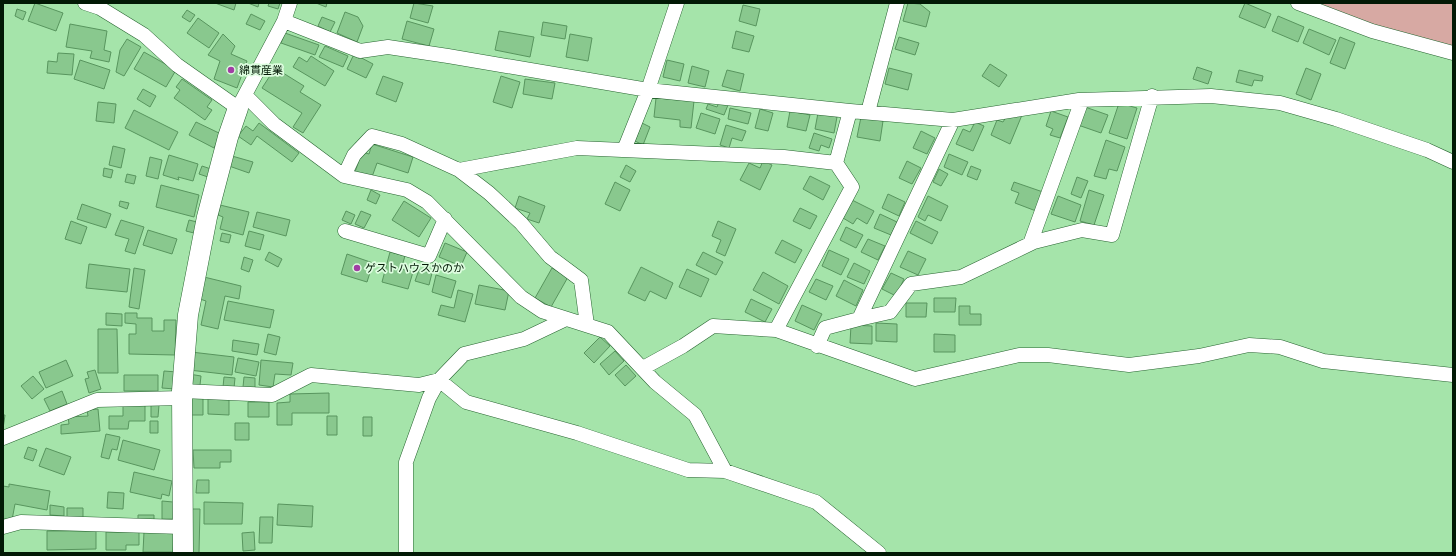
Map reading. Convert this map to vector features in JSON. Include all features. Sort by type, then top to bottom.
[{"type":"street","points":[[85,3],[100,8],[144,35],[177,65],[241,102],[274,124],[344,176],[407,190],[427,202],[520,297],[542,311],[608,332],[656,382],[695,415],[725,471]]},
{"type":"street","points":[[183,553],[182,394],[188,315],[207,217],[228,137],[241,102],[284,21],[290,3]]},
{"type":"street","points":[[624,150],[648,90],[677,3]]},
{"type":"street","points":[[868,112],[897,3]]},
{"type":"street","points":[[1298,3],[1372,31],[1453,53]]},
{"type":"street","points":[[284,21],[360,51],[388,47],[648,90],[953,120],[1082,100],[1152,96],[1211,96],[1280,102],[1412,145],[1453,162]]},
{"type":"street","points":[[817,346],[825,328],[890,312],[911,284],[961,278],[1030,244],[1082,230],[1112,235],[1152,96]]},
{"type":"street","points":[[1030,244],[1082,100]]},
{"type":"street","points":[[776,330],[852,187],[836,163],[850,111]]},
{"type":"street","points":[[859,319],[953,120]]},
{"type":"street","points":[[344,176],[354,155],[372,136],[402,144],[459,170],[489,193],[521,223],[550,257],[581,280],[587,325]]},
{"type":"street","points":[[459,170],[577,148],[784,157],[836,163]]},
{"type":"street","points":[[345,231],[429,256],[444,219]]},
{"type":"street","points":[[406,553],[406,462],[429,398],[439,380],[464,354],[524,338],[566,319]]},
{"type":"street","points":[[643,368],[683,346],[713,326],[776,330],[817,346],[915,379],[1019,355],[1048,355],[1129,365],[1199,356],[1249,345],[1280,347],[1323,361],[1453,375]]},
{"type":"street","points":[[3,438],[97,400],[182,394],[272,395],[311,375],[419,385],[439,380]]},
{"type":"street","points":[[439,380],[466,402],[578,433],[688,470],[725,471],[816,502],[879,553]]},
{"type":"street","points":[[3,528],[21,522],[182,527]]},
{"type":"shaded area","points":[[1298,3],[1453,3],[1453,53]]},
{"type":"building","points":[[35,3],[63,13],[56,31],[28,21]]},
{"type":"building","points":[[215,3],[236,3],[234,10]]},
{"type":"building","points":[[248,3],[259,3],[258,7]]},
{"type":"building","points":[[269,3],[280,3],[278,9],[268,6]]},
{"type":"building","points":[[316,3],[327,3],[326,7]]},
{"type":"building","points":[[414,3],[433,6],[428,23],[410,18]]},
{"type":"building","points":[[908,3],[920,4],[930,12],[926,27],[903,21]]},
{"type":"building","points":[[1245,3],[1271,14],[1265,28],[1239,17]]},
{"type":"building","points":[[743,5],[760,9],[756,26],[739,21]]},
{"type":"building","points":[[17,9],[26,12],[23,20],[15,16]]},
{"type":"building","points":[[187,10],[195,15],[190,22],[182,17]]},
{"type":"building","points":[[345,12],[358,17],[363,26],[357,42],[337,33]]},
{"type":"building","points":[[251,14],[265,21],[260,30],[246,24]]},
{"type":"building","points":[[1278,16],[1304,27],[1298,42],[1272,31]]},
{"type":"building","points":[[322,17],[335,22],[330,32],[318,26]]},
{"type":"building","points":[[198,18],[219,33],[209,48],[187,33]]},
{"type":"building","points":[[407,21],[434,29],[429,46],[402,39]]},
{"type":"building","points":[[543,22],[567,26],[565,39],[541,35]]},
{"type":"building","points":[[70,24],[107,31],[104,50],[111,52],[109,62],[90,58],[92,51],[66,47]]},
{"type":"building","points":[[1309,29],[1336,40],[1329,55],[1303,43]]},
{"type":"building","points":[[499,31],[534,37],[530,57],[495,50]]},
{"type":"building","points":[[736,31],[754,36],[749,52],[732,48]]},
{"type":"building","points":[[285,33],[319,45],[315,55],[281,43]]},
{"type":"building","name":"綿貫産業","points":[[223,34],[235,46],[231,54],[247,61],[237,88],[214,79],[220,61],[208,55]]},
{"type":"building","points":[[570,34],[592,38],[588,61],[566,57]]},
{"type":"building","points":[[899,37],[919,43],[915,55],[895,49]]},
{"type":"building","points":[[1340,37],[1355,43],[1345,69],[1330,63]]},
{"type":"building","points":[[127,39],[141,47],[124,76],[116,72],[120,50]]},
{"type":"building","points":[[325,46],[348,56],[343,67],[319,57]]},
{"type":"building","points":[[144,52],[176,70],[166,87],[134,69]]},
{"type":"building","points":[[58,53],[74,54],[72,75],[47,73],[48,61],[57,62]]},
{"type":"building","points":[[354,54],[373,64],[366,78],[347,69]]},
{"type":"building","points":[[311,56],[334,71],[325,86],[293,67],[299,57],[307,62]]},
{"type":"building","points":[[80,60],[110,70],[104,89],[74,79]]},
{"type":"building","points":[[667,60],[684,64],[680,81],[663,77]]},
{"type":"building","points":[[990,64],[1007,75],[999,87],[982,76]]},
{"type":"building","points":[[692,66],[709,71],[705,87],[688,83]]},
{"type":"building","points":[[1197,67],[1212,72],[1208,84],[1193,79]]},
{"type":"building","points":[[275,68],[304,86],[300,92],[321,105],[303,133],[293,127],[302,113],[262,88]]},
{"type":"building","points":[[889,68],[912,74],[908,90],[885,84]]},
{"type":"building","points":[[1306,68],[1321,74],[1311,100],[1296,94]]},
{"type":"building","points":[[727,70],[744,74],[740,91],[722,86]]},
{"type":"building","points":[[1239,70],[1263,76],[1262,81],[1254,80],[1252,86],[1236,82]]},
{"type":"building","points":[[383,76],[403,83],[396,102],[376,94]]},
{"type":"building","points":[[501,76],[520,82],[512,108],[493,102]]},
{"type":"building","points":[[182,79],[212,100],[207,107],[212,110],[205,120],[174,98],[180,90],[176,87]]},
{"type":"building","points":[[525,79],[555,83],[552,99],[523,94]]},
{"type":"building","points":[[143,89],[156,96],[150,107],[137,99]]},
{"type":"building","points":[[656,98],[694,101],[691,128],[680,127],[680,120],[654,117]]},
{"type":"building","points":[[98,102],[116,104],[114,123],[96,121]]},
{"type":"building","points":[[719,102],[728,105],[724,115],[706,109],[708,104],[717,107]]},
{"type":"building","points":[[1119,103],[1137,108],[1127,139],[1109,133]]},
{"type":"building","points":[[1085,107],[1108,115],[1101,133],[1078,125]]},
{"type":"building","points":[[730,108],[751,113],[748,124],[728,119]]},
{"type":"building","points":[[760,109],[773,113],[768,131],[755,128]]},
{"type":"building","points":[[134,110],[178,132],[169,150],[125,128]]},
{"type":"building","points":[[790,111],[810,115],[806,131],[787,127]]},
{"type":"building","points":[[1051,111],[1068,117],[1060,138],[1050,135],[1053,129],[1046,126]]},
{"type":"building","points":[[701,113],[720,119],[715,134],[696,128]]},
{"type":"building","points":[[818,113],[837,117],[834,133],[815,129]]},
{"type":"building","points":[[1022,115],[1010,144],[991,135],[997,120],[1003,122],[1006,117]]},
{"type":"building","points":[[861,117],[883,121],[880,141],[857,137]]},
{"type":"building","points":[[196,122],[221,134],[214,148],[189,135]]},
{"type":"building","points":[[975,122],[984,126],[973,151],[956,144],[963,129],[970,132]]},
{"type":"building","points":[[259,123],[299,153],[292,162],[257,136],[251,145],[238,136],[246,126],[253,131]]},
{"type":"building","points":[[642,123],[650,127],[643,145],[635,141]]},
{"type":"building","points":[[726,125],[746,131],[742,141],[732,138],[729,148],[720,145]]},
{"type":"building","points":[[921,131],[935,138],[927,154],[913,148]]},
{"type":"building","points":[[814,133],[832,139],[829,148],[821,145],[819,151],[809,148]]},
{"type":"building","points":[[1106,140],[1125,147],[1117,171],[1109,169],[1106,179],[1094,176]]},
{"type":"building","points":[[372,144],[413,157],[408,173],[377,163],[372,177],[355,172],[362,152],[369,154]]},
{"type":"building","points":[[113,146],[125,149],[121,168],[109,165]]},
{"type":"building","points":[[949,154],[968,162],[962,175],[944,167]]},
{"type":"building","points":[[169,155],[198,164],[193,181],[178,177],[179,180],[163,175]]},
{"type":"building","points":[[232,156],[253,162],[249,173],[229,166]]},
{"type":"building","points":[[150,157],[162,160],[158,179],[146,176]]},
{"type":"building","points":[[763,161],[772,165],[760,190],[740,180],[749,163],[760,168]]},
{"type":"building","points":[[907,161],[921,168],[912,184],[899,178]]},
{"type":"building","points":[[626,165],[636,171],[630,182],[620,177]]},
{"type":"building","points":[[202,166],[211,169],[208,177],[199,174]]},
{"type":"building","points":[[971,166],[981,170],[977,180],[967,176]]},
{"type":"building","points":[[104,168],[113,170],[111,178],[103,176]]},
{"type":"building","points":[[939,169],[948,174],[941,186],[933,182]]},
{"type":"building","points":[[127,174],[136,176],[134,184],[125,182]]},
{"type":"building","points":[[810,176],[830,186],[823,200],[803,189]]},
{"type":"building","points":[[1077,177],[1088,181],[1081,198],[1071,194]]},
{"type":"building","points":[[615,182],[630,190],[620,211],[605,204]]},
{"type":"building","points":[[1014,182],[1043,192],[1036,211],[1015,203],[1019,193],[1011,190]]},
{"type":"building","points":[[161,185],[199,195],[194,217],[156,207]]},
{"type":"building","points":[[371,190],[380,195],[376,204],[367,200]]},
{"type":"building","points":[[1089,190],[1104,195],[1094,225],[1080,221]]},
{"type":"building","points":[[888,194],[905,202],[899,216],[882,208]]},
{"type":"building","points":[[519,196],[545,206],[539,223],[527,219],[530,213],[515,208]]},
{"type":"building","points":[[928,196],[948,206],[941,221],[928,215],[925,221],[918,217]]},
{"type":"building","points":[[1058,196],[1081,205],[1075,222],[1051,214]]},
{"type":"building","points":[[852,200],[874,211],[867,224],[857,218],[853,224],[843,218]]},
{"type":"building","points":[[120,201],[129,203],[127,209],[119,206]]},
{"type":"building","points":[[404,201],[431,218],[419,237],[392,220]]},
{"type":"building","points":[[82,204],[111,214],[106,228],[77,219]]},
{"type":"building","points":[[220,205],[249,212],[243,235],[220,229],[223,217],[218,215]]},
{"type":"building","points":[[800,208],[817,216],[810,229],[793,221]]},
{"type":"building","points":[[346,211],[355,215],[351,224],[342,220]]},
{"type":"building","points":[[361,211],[371,215],[364,228],[355,224]]},
{"type":"building","points":[[257,212],[290,220],[286,236],[253,227]]},
{"type":"building","points":[[880,214],[897,222],[891,235],[874,228]]},
{"type":"building","points":[[121,220],[144,227],[135,254],[125,251],[129,239],[115,235]]},
{"type":"building","points":[[189,220],[197,222],[194,233],[186,231]]},
{"type":"building","points":[[71,221],[87,227],[81,244],[65,239]]},
{"type":"building","points":[[718,221],[736,229],[725,256],[716,252],[721,240],[712,236]]},
{"type":"building","points":[[916,221],[938,232],[932,244],[910,233]]},
{"type":"building","points":[[846,227],[863,235],[856,248],[840,240]]},
{"type":"building","points":[[148,230],[177,239],[172,254],[143,245]]},
{"type":"building","points":[[249,231],[264,235],[260,250],[245,246]]},
{"type":"building","points":[[222,233],[231,235],[229,243],[220,241]]},
{"type":"building","points":[[868,239],[885,246],[878,260],[861,252]]},
{"type":"building","points":[[782,240],[802,250],[795,263],[775,253]]},
{"type":"building","points":[[445,243],[467,252],[461,266],[439,257]]},
{"type":"building","points":[[829,250],[849,259],[841,275],[822,266]]},
{"type":"building","points":[[908,251],[926,259],[918,275],[900,267]]},
{"type":"building","points":[[269,252],[282,259],[278,267],[265,260]]},
{"type":"building","points":[[390,252],[405,256],[401,269],[413,272],[408,289],[382,282]]},
{"type":"building","points":[[703,252],[723,262],[716,275],[696,265]]},
{"type":"building","name":"ゲストハウスかのか","points":[[347,254],[373,263],[367,282],[341,274]]},
{"type":"building","points":[[244,257],[253,260],[249,272],[241,269]]},
{"type":"building","points":[[854,263],[870,271],[864,284],[847,277]]},
{"type":"building","points":[[89,264],[130,269],[127,292],[86,288]]},
{"type":"building","points":[[641,267],[673,283],[666,299],[650,291],[645,301],[628,293]]},
{"type":"building","points":[[134,268],[145,270],[139,309],[129,307]]},
{"type":"building","points":[[552,268],[568,277],[551,307],[535,298]]},
{"type":"building","points":[[687,269],[709,279],[701,297],[679,287]]},
{"type":"building","points":[[419,270],[432,273],[429,285],[415,281]]},
{"type":"building","points":[[763,272],[788,286],[779,304],[753,290]]},
{"type":"building","points":[[891,273],[904,279],[896,296],[882,289]]},
{"type":"building","points":[[436,275],[456,281],[451,298],[432,292]]},
{"type":"building","points":[[204,277],[241,286],[239,299],[225,296],[218,329],[201,325],[206,301],[200,299]]},
{"type":"building","points":[[816,279],[833,286],[826,300],[809,292]]},
{"type":"building","points":[[844,280],[863,290],[856,306],[836,296]]},
{"type":"building","points":[[479,285],[509,291],[505,310],[475,304]]},
{"type":"building","points":[[458,290],[473,294],[465,322],[438,315],[441,305],[454,308]]},
{"type":"building","points":[[934,298],[956,298],[955,312],[934,312]]},
{"type":"building","points":[[751,299],[772,309],[765,322],[745,312]]},
{"type":"building","points":[[228,301],[274,310],[270,328],[224,320]]},
{"type":"building","points":[[906,303],[927,303],[926,317],[906,317]]},
{"type":"building","points":[[802,305],[822,314],[814,330],[795,321]]},
{"type":"building","points":[[959,306],[970,306],[970,314],[981,314],[981,325],[959,325]]},
{"type":"building","points":[[106,313],[122,314],[122,326],[106,325]]},
{"type":"building","points":[[125,313],[137,313],[137,318],[152,318],[152,331],[164,331],[164,320],[176,320],[175,355],[129,354],[129,334],[136,334],[136,324],[125,323]]},
{"type":"building","points":[[876,323],[897,324],[897,342],[876,341]]},
{"type":"building","points":[[851,325],[872,326],[872,344],[850,343]]},
{"type":"building","points":[[98,329],[117,329],[118,373],[98,373]]},
{"type":"building","points":[[268,334],[280,337],[276,355],[264,352]]},
{"type":"building","points":[[934,334],[955,335],[955,352],[934,352]]},
{"type":"building","points":[[600,337],[610,346],[594,363],[584,353]]},
{"type":"building","points":[[233,340],[259,344],[257,355],[232,351]]},
{"type":"building","points":[[615,351],[624,361],[609,375],[600,364]]},
{"type":"building","points":[[191,352],[234,357],[232,375],[189,370]]},
{"type":"building","points":[[238,358],[259,362],[256,376],[235,372]]},
{"type":"building","points":[[66,360],[73,376],[46,388],[39,372]]},
{"type":"building","points":[[261,360],[293,363],[291,375],[275,374],[273,387],[259,385]]},
{"type":"building","points":[[626,365],[636,376],[625,386],[615,375]]},
{"type":"building","points":[[95,370],[101,389],[89,393],[85,379],[89,378],[87,372]]},
{"type":"building","points":[[164,371],[177,372],[175,389],[162,388]]},
{"type":"building","points":[[189,374],[201,376],[200,385],[189,385]]},
{"type":"building","points":[[124,375],[158,375],[158,391],[124,391]]},
{"type":"building","points":[[33,376],[44,389],[32,399],[21,386]]},
{"type":"building","points":[[224,377],[235,378],[234,388],[223,387]]},
{"type":"building","points":[[244,377],[255,378],[255,388],[243,387]]},
{"type":"building","points":[[62,391],[67,404],[50,411],[44,399]]},
{"type":"building","points":[[329,393],[329,413],[292,413],[292,425],[277,425],[277,403],[290,402],[290,394]]},
{"type":"building","points":[[190,398],[203,398],[203,415],[190,415]]},
{"type":"building","points":[[208,399],[229,399],[229,415],[208,414]]},
{"type":"building","points":[[248,402],[269,402],[269,417],[248,417]]},
{"type":"building","points":[[123,404],[145,404],[145,421],[129,421],[128,429],[109,429],[109,416],[123,416]]},
{"type":"building","points":[[151,405],[159,405],[158,417],[151,417]]},
{"type":"building","points":[[98,409],[100,431],[61,434],[61,425],[69,424],[68,417],[88,416],[87,410]]},
{"type":"building","points":[[3,415],[5,415],[3,429]]},
{"type":"building","points":[[327,416],[337,416],[337,435],[327,435]]},
{"type":"building","points":[[363,417],[372,417],[372,436],[363,436]]},
{"type":"building","points":[[150,421],[158,421],[158,433],[150,433]]},
{"type":"building","points":[[235,423],[249,423],[249,440],[235,440]]},
{"type":"building","points":[[106,434],[120,437],[117,450],[112,449],[109,459],[101,457]]},
{"type":"building","points":[[123,440],[160,450],[154,470],[118,460]]},
{"type":"building","points":[[28,447],[37,450],[33,461],[24,458]]},
{"type":"building","points":[[46,448],[71,457],[64,475],[39,466]]},
{"type":"building","points":[[193,450],[231,450],[231,462],[220,462],[220,468],[194,468]]},
{"type":"building","points":[[134,472],[172,481],[169,496],[162,494],[161,499],[130,492]]},
{"type":"building","points":[[197,480],[209,480],[209,493],[196,493]]},
{"type":"building","points":[[9,484],[50,491],[47,510],[15,504],[12,520],[3,519],[3,486],[9,487]]},
{"type":"building","points":[[108,492],[124,493],[123,509],[107,508]]},
{"type":"building","points":[[162,501],[173,502],[173,519],[162,519]]},
{"type":"building","points":[[204,502],[243,503],[242,524],[204,524]]},
{"type":"building","points":[[278,504],[313,506],[312,527],[277,525]]},
{"type":"building","points":[[50,505],[64,507],[64,516],[50,515]]},
{"type":"building","points":[[67,508],[83,508],[83,520],[67,520]]},
{"type":"building","points":[[189,509],[200,509],[199,553],[189,553]]},
{"type":"building","points":[[138,515],[154,515],[154,523],[138,523]]},
{"type":"building","points":[[260,517],[273,517],[272,543],[259,543]]},
{"type":"building","points":[[47,531],[96,531],[96,549],[47,550]]},
{"type":"building","points":[[106,532],[139,532],[139,545],[126,545],[126,550],[106,550]]},
{"type":"building","points":[[144,532],[174,533],[173,552],[143,552]]},
{"type":"building","points":[[254,532],[255,550],[243,551],[242,533]]},
{"type":"place","name":"綿貫産業","points":[[231,70]]},
{"type":"place","name":"ゲストハウスかのか","points":[[357,268]]}]
